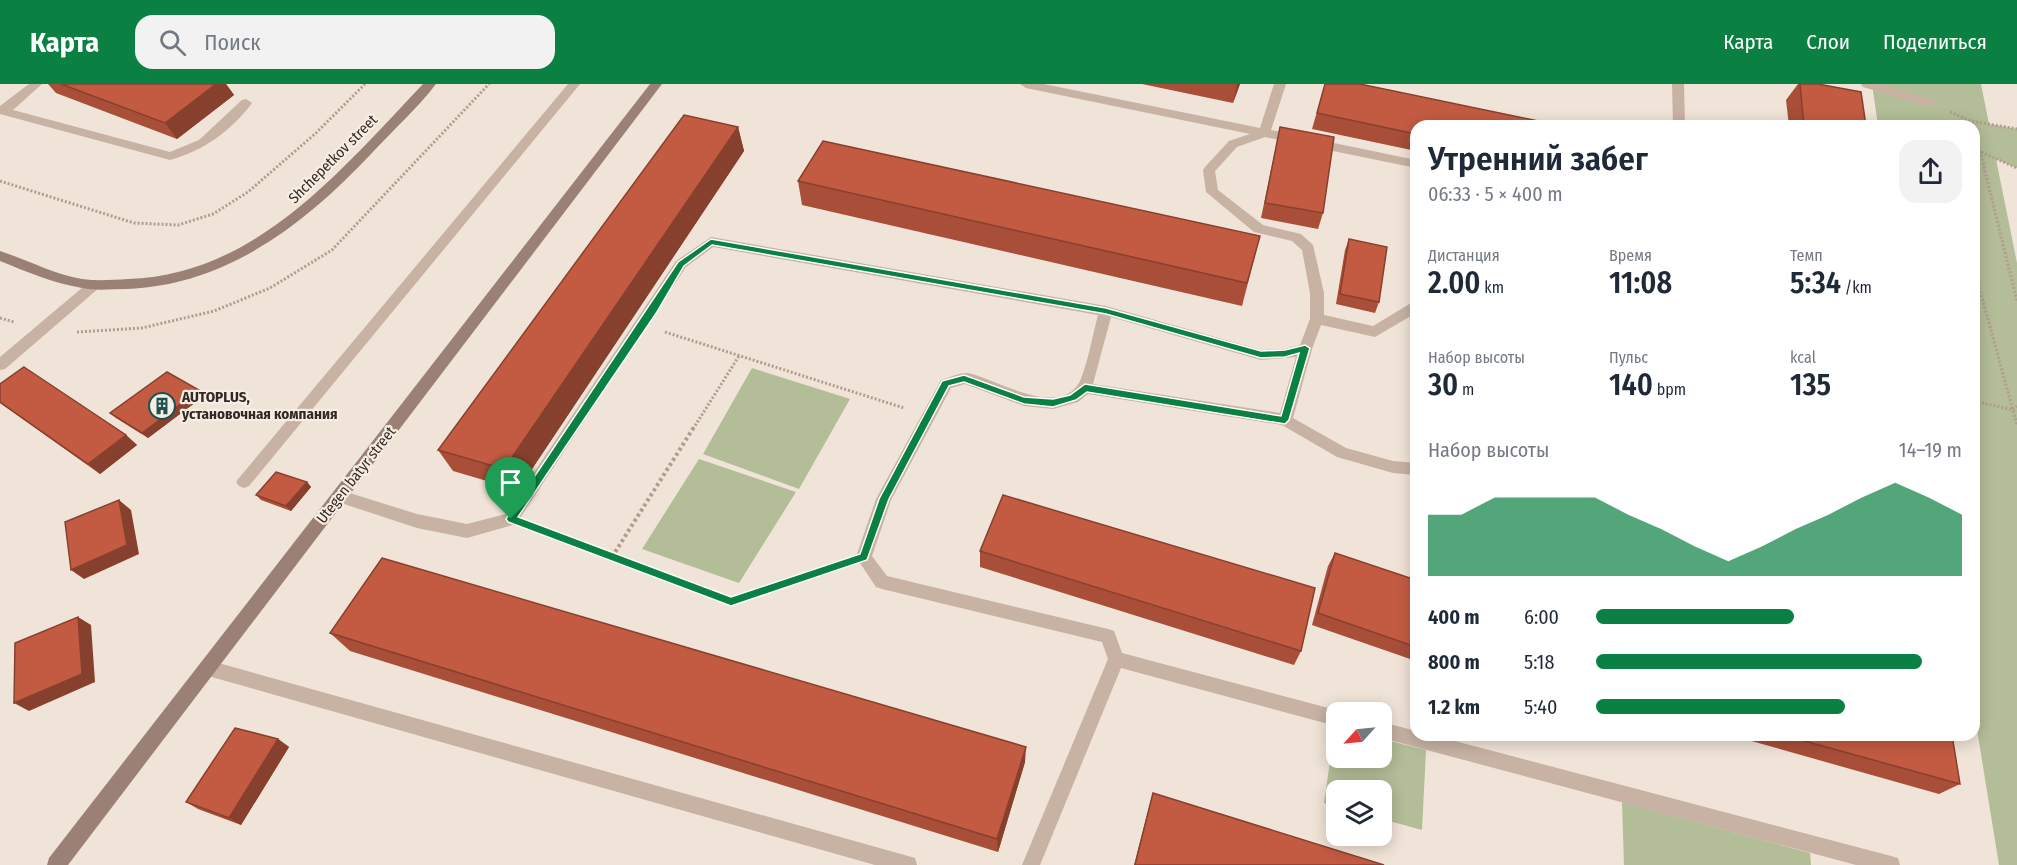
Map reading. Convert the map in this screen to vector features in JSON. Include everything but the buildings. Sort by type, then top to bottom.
[{"type":"street","points":[[2,110],[36,84]]},
{"type":"street","name":"Shchepetkov street","points":[[0,256],[49,276],[94,285],[140,284],[189,275],[232,259],[267,240],[298,218],[430,84]]},
{"type":"street","points":[[244,482],[574,84]]},
{"type":"street","name":"Utegen batyr street","points":[[56,865],[656,84]]},
{"type":"street","points":[[1026,84],[1410,163]]},
{"type":"street","points":[[1264,133],[1280,84]]},
{"type":"street","points":[[1678,84],[1679,120]]},
{"type":"street","points":[[1867,84],[1930,103]]},
{"type":"street","points":[[2,110],[170,156],[190,152],[203,144],[246,103]]},
{"type":"street","points":[[1264,133],[1233,144],[1209,170],[1212,192],[1259,229],[1296,237],[1308,248],[1317,292],[1317,319],[1305,348],[1285,420]]},
{"type":"street","points":[[340,496],[417,521],[467,531],[511,519],[643,325],[681,264],[711,242],[1106,311],[1261,355],[1285,354],[1305,348]]},
{"type":"street","points":[[0,364],[94,285]]},
{"type":"street","points":[[1317,319],[1375,332],[1410,310]]},
{"type":"street","points":[[1031,865],[1116,659],[1108,636],[882,582],[864,557],[884,499],[946,384],[964,378],[1024,400],[1053,403],[1073,398],[1085,388],[1106,311]]},
{"type":"street","points":[[1085,388],[1285,420],[1342,453],[1393,467],[1410,468]]},
{"type":"street","points":[[1116,659],[1326,715]]},
{"type":"street","points":[[208,668],[908,865]]},
{"type":"street","points":[[1392,733],[1410,737]]},
{"type":"street","points":[[1424,741],[1892,865]]},
{"type":"path","points":[[0,181],[134,223],[178,225],[213,214],[248,192],[316,134],[365,84]]},
{"type":"path","points":[[1930,103],[1969,120]]},
{"type":"path","points":[[1980,123],[2017,129]]},
{"type":"path","points":[[1980,151],[2017,168]]},
{"type":"path","points":[[1980,151],[2017,301]]},
{"type":"path","points":[[1980,290],[2017,425]]},
{"type":"path","points":[[643,325],[928,415]]},
{"type":"path","points":[[612,557],[739,356]]},
{"type":"path","points":[[1980,402],[2013,410]]},
{"type":"path","points":[[2013,410],[2017,406]]},
{"type":"path","points":[[511,519],[731,602],[864,557]]},
{"type":"green space","points":[[1872,84],[1981,84],[1989,124],[2017,129],[2017,168],[1996,159],[2017,263],[2017,865],[1999,865],[1979,741],[1980,120],[1877,120]]},
{"type":"green space","points":[[752,368],[850,399],[799,489],[703,454]]},
{"type":"green space","points":[[699,459],[796,492],[739,583],[642,549]]},
{"type":"green space","points":[[1392,742],[1426,750],[1422,830],[1392,822],[1392,780],[1327,780],[1329,768],[1392,768]]},
{"type":"green space","points":[[1622,802],[1810,853],[1811,865],[1624,865]]},
{"type":"place","name":"AUTOPLUS, установочная компания","points":[[162,406]]},
{"type":"route","points":[[711,242],[1106,311],[1261,355],[1285,354],[1305,348],[1285,420],[1085,388],[1073,398],[1053,403],[1024,400],[964,378],[946,384],[884,499],[864,557],[731,602],[511,519],[681,264],[711,242]]}]
